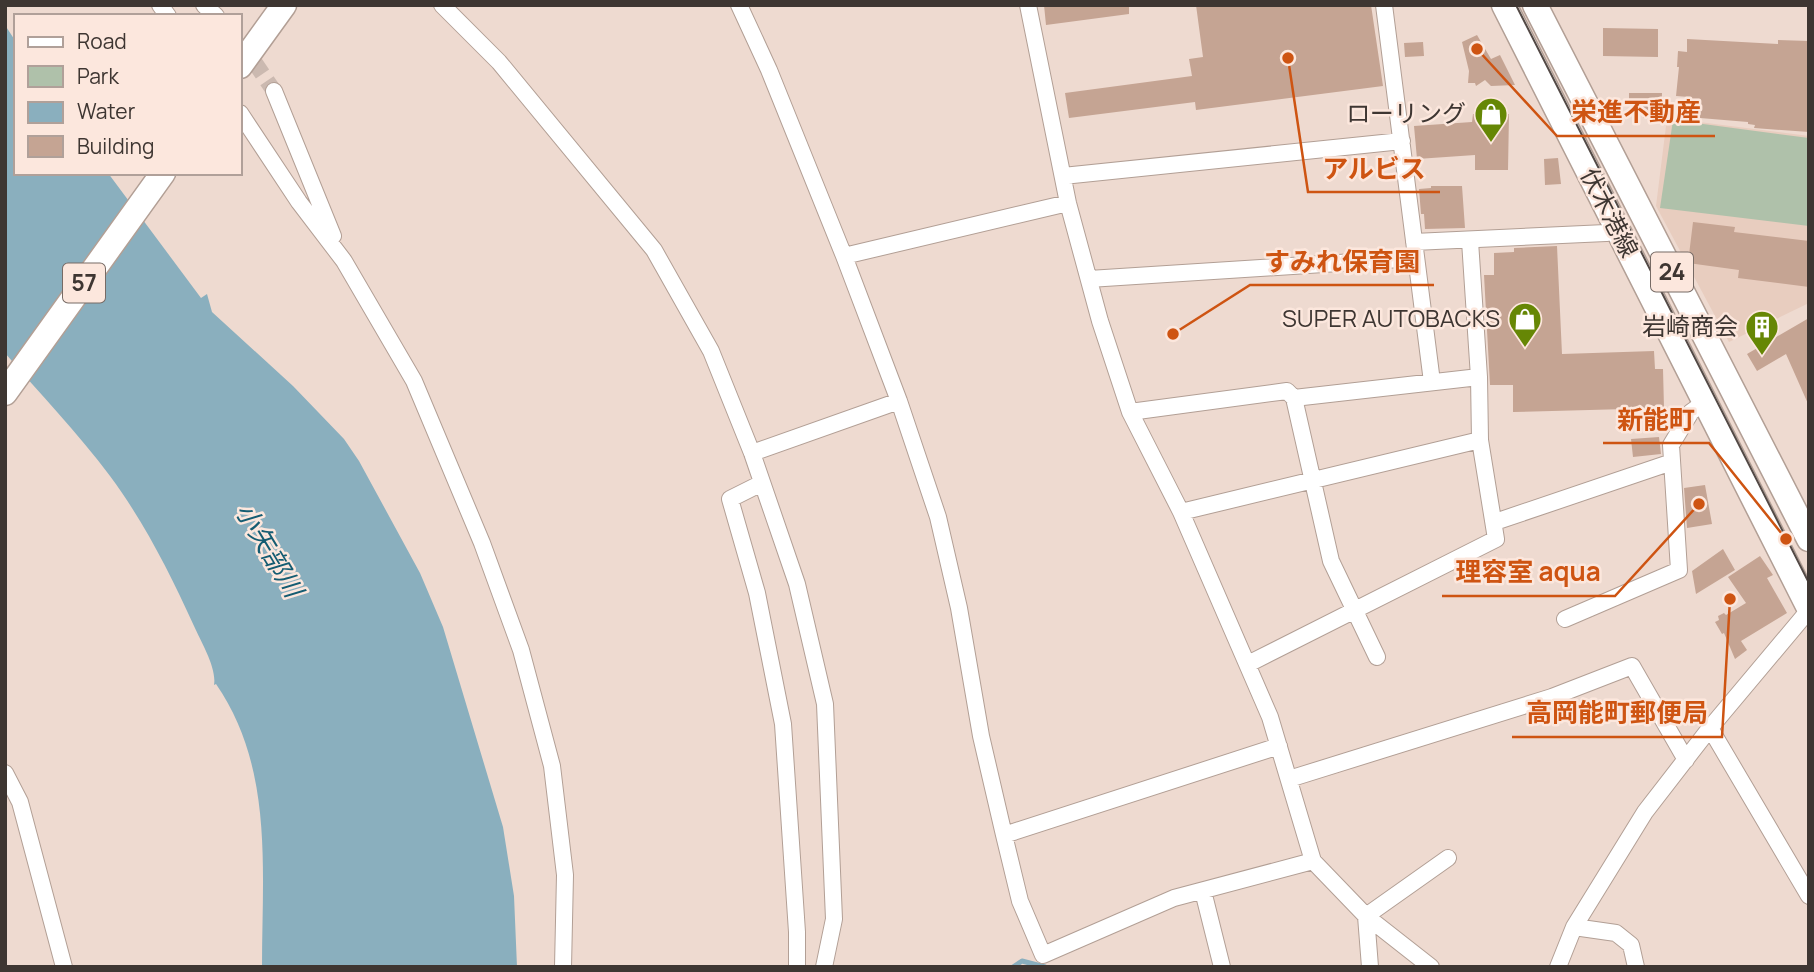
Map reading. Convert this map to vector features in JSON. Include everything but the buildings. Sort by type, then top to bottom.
[{"type":"main road","points":[[245,59],[284,5]]},
{"type":"main road","name":"伏木港線","points":[[1504,5],[1809,609]]},
{"type":"main road","name":"伏木港線","points":[[1535,5],[1809,539]]},
{"type":"main road","name":"57","points":[[5,393],[162,175]]},
{"type":"street","points":[[442,5],[499,62],[654,250],[711,351],[751,453],[797,584],[825,705],[834,919],[824,967]]},
{"type":"street","points":[[738,5],[769,70],[844,256],[899,401],[938,517],[959,608],[981,736],[1003,835],[1020,901],[1042,955],[1174,898],[1313,861]]},
{"type":"street","points":[[1028,5],[1068,203],[1130,412],[1181,512],[1270,717],[1313,861],[1366,916],[1431,967]]},
{"type":"street","points":[[1384,5],[1432,382]]},
{"type":"street","points":[[274,91],[344,261],[414,382],[482,543],[521,650],[552,766],[565,875],[563,967]]},
{"type":"street","points":[[242,116],[299,202],[344,261]]},
{"type":"street","points":[[1063,176],[1402,141]]},
{"type":"street","points":[[844,256],[1068,203]]},
{"type":"street","points":[[1089,279],[1415,250],[1469,241],[1606,233],[1618,230]]},
{"type":"street","points":[[1248,664],[1496,539],[1480,440],[1479,377],[1469,241]]},
{"type":"street","points":[[1294,398],[1479,377]]},
{"type":"street","points":[[1130,412],[1287,391],[1294,398],[1331,561],[1377,657]]},
{"type":"street","points":[[751,453],[899,401]]},
{"type":"street","points":[[1565,619],[1679,570],[1671,444],[1692,412],[1704,402]]},
{"type":"street","points":[[1181,512],[1480,440]]},
{"type":"street","points":[[1495,522],[1672,462]]},
{"type":"street","points":[[762,483],[730,499],[757,593],[783,724],[797,967]]},
{"type":"street","points":[[1558,967],[1574,927],[1645,812],[1710,728],[1809,609]]},
{"type":"street","points":[[1289,779],[1552,697],[1632,666],[1686,760]]},
{"type":"street","points":[[1710,728],[1809,896]]},
{"type":"street","points":[[1003,835],[1279,746]]},
{"type":"street","points":[[5,772],[20,802],[64,967]]},
{"type":"street","points":[[1366,916],[1448,858]]},
{"type":"street","points":[[1203,891],[1222,967]]},
{"type":"street","points":[[1366,916],[1370,967]]},
{"type":"street","points":[[1574,927],[1616,933],[1631,945],[1636,967]]},
{"type":"shaded area","points":[[1667,118],[1809,136],[1809,303],[1729,342],[1656,206]]},
{"type":"green space","points":[[1673,120],[1809,138],[1809,226],[1660,208]]},
{"type":"water","name":"小矢部川","points":[[5,25],[14,39],[14,175],[109,175],[201,298],[207,294],[212,312],[293,386],[344,439],[359,461],[420,573],[443,627],[503,827],[514,896],[517,967],[262,967],[261,821],[248,750],[235,716],[216,684],[214,685],[211,663],[204,647],[166,567],[134,511],[85,444],[5,353]]},
{"type":"waterway","points":[[1013,967],[1022,961],[1045,967]]},
{"type":"tunnel","points":[[242,44],[274,91]]},
{"type":"tram line","points":[[1516,5],[1809,583]]},
{"type":"place","name":"栄進不動産","points":[[1477,49]]},
{"type":"place","name":"アルビス","points":[[1288,58]]},
{"type":"place","name":"ローリング","points":[[1491,144]]},
{"type":"place","name":"すみれ保育園","points":[[1173,334]]},
{"type":"place","name":"SUPER AUTOBACKS","points":[[1525,349]]},
{"type":"place","name":"岩崎商会","points":[[1762,357]]},
{"type":"place","name":"理容室 aqua","points":[[1699,504]]},
{"type":"place","name":"新能町","points":[[1786,539]]},
{"type":"place","name":"高岡能町郵便局","points":[[1730,599]]}]
